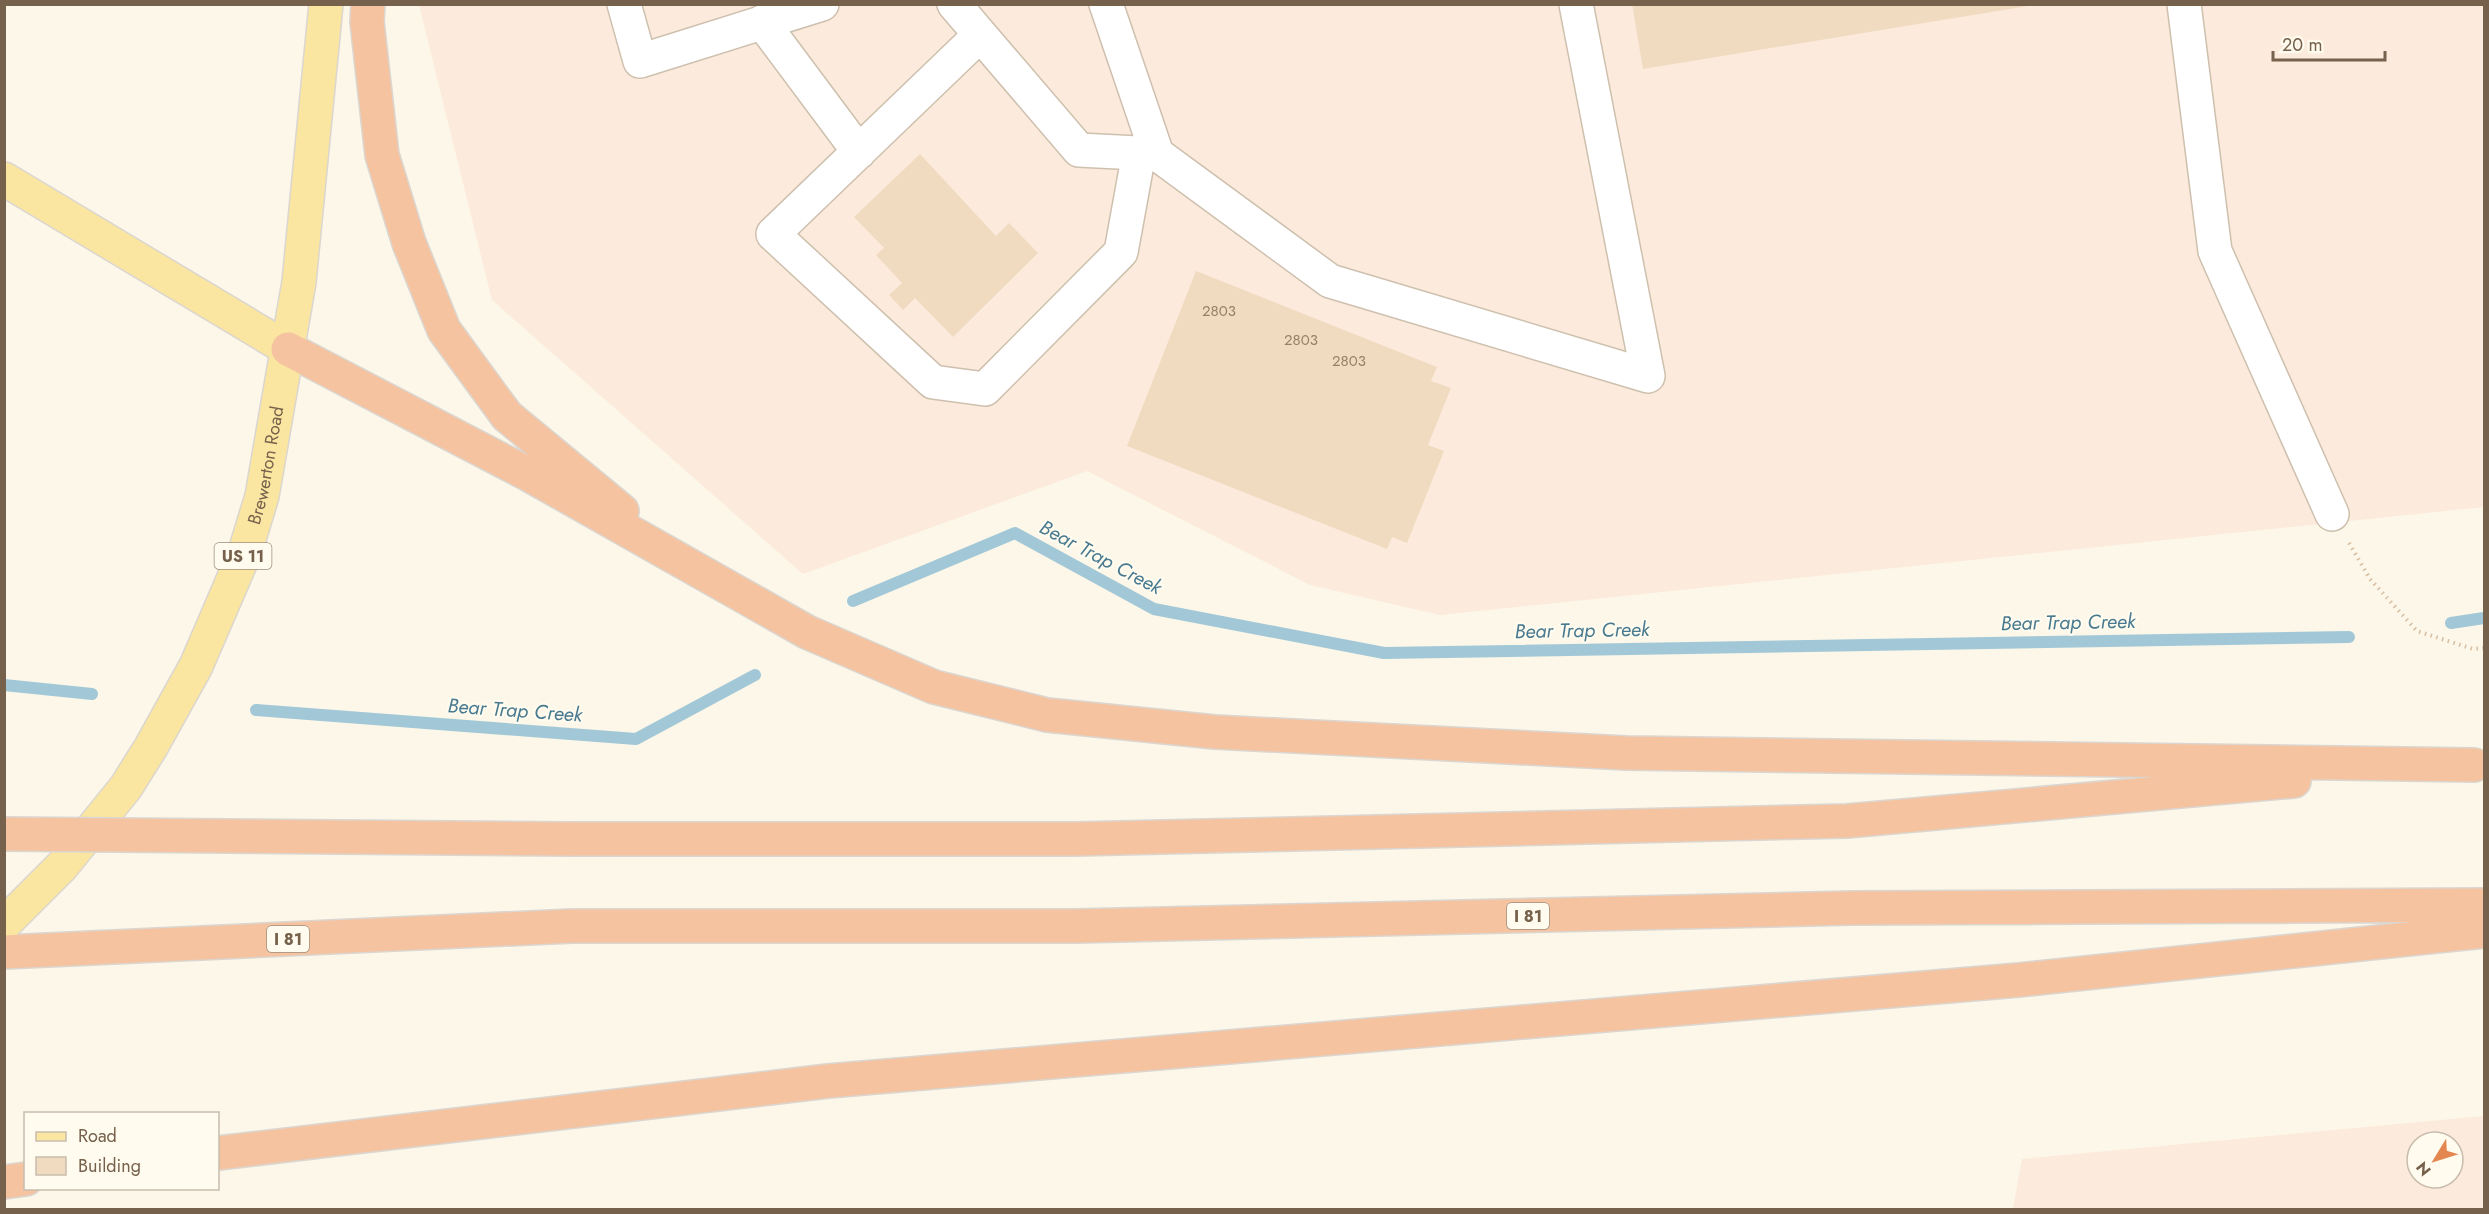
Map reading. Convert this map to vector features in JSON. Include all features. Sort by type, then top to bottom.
[{"type":"highway","points":[[368,4],[382,155],[409,243],[444,330],[507,416],[696,571]]},
{"type":"highway","points":[[288,349],[526,473],[807,632],[934,687],[1047,715],[1215,732],[1626,753],[2479,765]]},
{"type":"highway","points":[[4,834],[571,839],[1075,839],[1847,821],[2479,765]]},
{"type":"highway","name":"I 81","points":[[4,952],[572,926],[1076,926],[1852,908],[2484,905]]},
{"type":"highway","points":[[219,1153],[828,1081],[2019,980],[2484,931]]},
{"type":"highway","points":[[4,1171],[24,1170]]},
{"type":"highway","points":[[4,1182],[24,1179]]},
{"type":"main road","name":"Brewerton Road","points":[[4,924],[62,866],[126,787],[152,747],[196,666],[245,552],[262,496],[299,282],[326,4]]},
{"type":"main road","points":[[4,179],[288,349]]},
{"type":"lane","points":[[624,4],[640,61],[822,4]]},
{"type":"lane","points":[[954,4],[1079,150],[1148,153],[1330,281],[1648,376],[1576,4]]},
{"type":"lane","points":[[980,35],[773,234],[933,382],[985,389],[1121,252],[1148,153],[1106,4]]},
{"type":"lane","points":[[2184,4],[2215,251],[2332,514]]},
{"type":"lane","points":[[762,22],[859,152]]},
{"type":"path","points":[[2332,514],[2370,579],[2417,631],[2473,649],[2484,648]]},
{"type":"shaded area","points":[[419,5],[2484,5],[2484,507],[1440,615],[1310,585],[1087,471],[803,574],[492,300]]},
{"type":"shaded area","points":[[2484,1116],[2484,1209],[2013,1209],[2022,1159]]},
{"type":"building","points":[[1632,4],[2028,4],[2028,6],[1643,69]]},
{"type":"building","points":[[920,154],[996,236],[1009,223],[1038,253],[953,337],[915,298],[903,310],[889,295],[902,283],[876,255],[884,248],[854,217]]},
{"type":"building","points":[[1196,271],[1437,367],[1431,381],[1451,388],[1428,445],[1444,451],[1407,543],[1392,537],[1387,549],[1127,446]]},
{"type":"waterway","name":"Bear Trap Creek","points":[[853,601],[1015,533],[1154,609],[1384,653],[2349,637]]},
{"type":"waterway","name":"Bear Trap Creek","points":[[2451,623],[2484,618]]},
{"type":"waterway","name":"Bear Trap Creek","points":[[256,710],[636,739],[755,675]]},
{"type":"waterway","name":"Bear Trap Creek","points":[[4,685],[92,694]]}]
